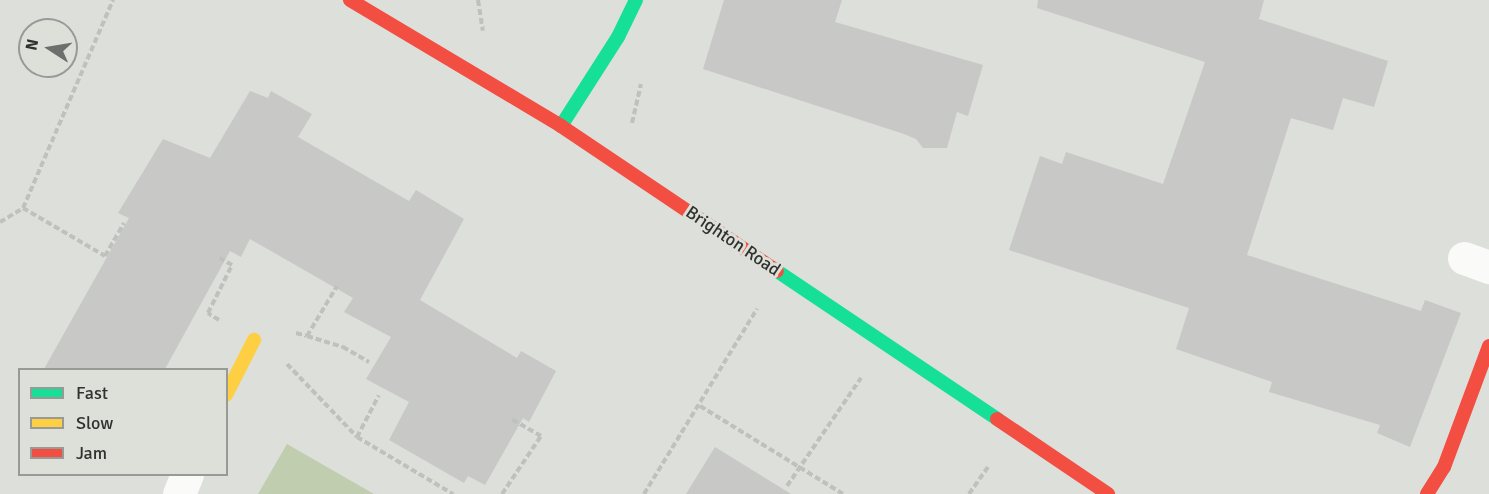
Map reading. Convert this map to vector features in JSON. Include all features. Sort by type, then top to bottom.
[{"type":"main road","name":"Brighton Road","points":[[350,0],[561,126],[1108,494]]},
{"type":"main road","points":[[561,126],[618,37],[636,0]]},
{"type":"main road","points":[[228,391],[254,340]]},
{"type":"main road","points":[[1427,494],[1444,467],[1489,346]]},
{"type":"street","points":[[179,494],[186,476]]},
{"type":"path","points":[[0,222],[23,208],[113,0]]},
{"type":"path","points":[[23,208],[105,256],[124,223]]},
{"type":"path","points":[[644,494],[700,406],[758,306]]},
{"type":"path","points":[[307,336],[343,347],[369,362]]},
{"type":"path","points":[[278,355],[357,437],[453,494]]},
{"type":"path","points":[[787,486],[862,376]]},
{"type":"path","points":[[357,437],[379,394]]},
{"type":"path","points":[[700,406],[843,494]]},
{"type":"path","points":[[502,494],[541,436],[512,419]]},
{"type":"path","points":[[969,494],[990,463]]},
{"type":"green space","points":[[287,444],[374,494],[258,494]]},
{"type":"building","points":[[724,0],[842,0],[835,22],[983,65],[968,116],[957,112],[947,148],[923,148],[916,139],[904,134],[703,69]]},
{"type":"building","points":[[1038,0],[1264,0],[1259,19],[1388,61],[1374,107],[1343,98],[1333,130],[1291,118],[1247,255],[1421,311],[1425,300],[1461,313],[1410,447],[1377,433],[1380,425],[1269,392],[1272,382],[1176,349],[1189,308],[1009,250],[1040,156],[1062,164],[1066,152],[1163,184],[1205,62],[1037,8]]},
{"type":"building","points":[[250,91],[268,98],[271,91],[312,114],[298,137],[409,201],[416,190],[464,219],[420,300],[517,358],[521,351],[556,371],[529,422],[523,418],[485,485],[468,476],[464,483],[389,440],[409,402],[366,379],[391,337],[344,312],[353,298],[250,239],[241,257],[230,251],[166,368],[45,368],[129,218],[118,213],[163,139],[210,158]]},
{"type":"building","points":[[715,447],[791,494],[686,494]]},
{"type":"traffic: fast","points":[[561,126],[618,37],[636,0]]},
{"type":"traffic: fast","points":[[777,271],[997,419]]},
{"type":"traffic: slow","points":[[228,391],[254,340]]},
{"type":"traffic: jam","points":[[350,0],[561,126],[777,271]]},
{"type":"traffic: jam","points":[[1427,494],[1444,467],[1489,346]]},
{"type":"traffic: jam","points":[[997,419],[1108,494]]}]
